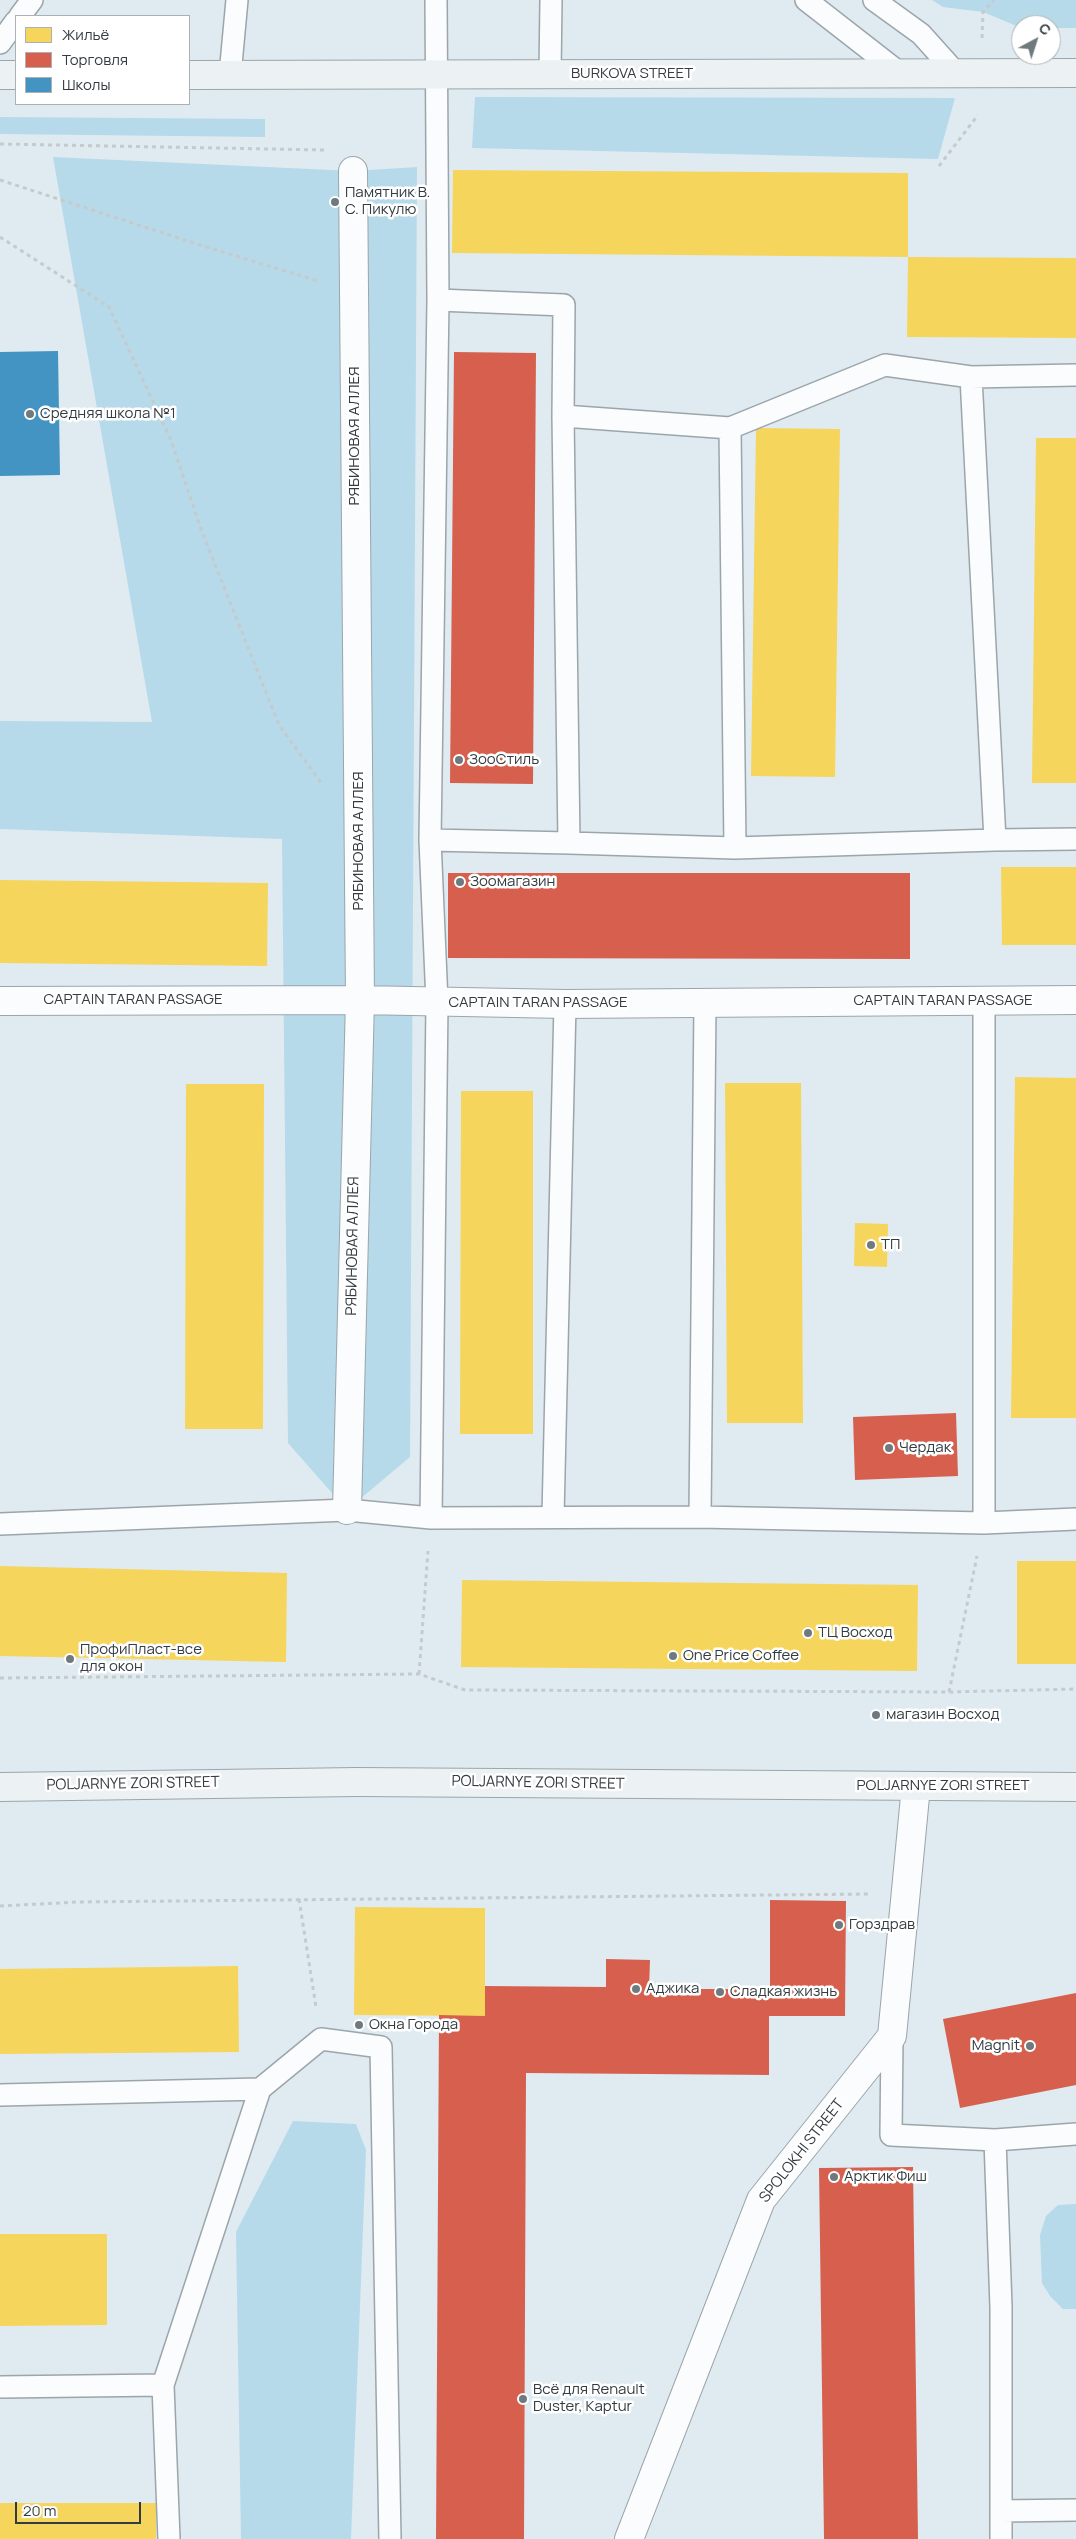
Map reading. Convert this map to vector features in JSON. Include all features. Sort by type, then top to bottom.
[{"type":"main road","name":"BURKOVA STREET","points":[[190,75],[1076,73]]},
{"type":"main road","points":[[0,75],[15,75]]},
{"type":"main road","name":"POLJARNYE ZORI STREET","points":[[0,1787],[348,1782],[1076,1787]]},
{"type":"street","name":"РЯБИНОВАЯ АЛЛЕЯ","points":[[347,1510],[360,1000],[353,171]]},
{"type":"street","name":"CAPTAIN TARAN PASSAGE","points":[[0,1001],[360,1000],[565,1004],[1076,1000]]},
{"type":"street","points":[[892,2036],[916,1786]]},
{"type":"street","name":"SPOLOKHI STREET","points":[[635,2535],[761,2200],[892,2036]]},
{"type":"lane","points":[[21,15],[32,0]]},
{"type":"lane","points":[[230,75],[237,0]]},
{"type":"lane","points":[[430,1518],[437,1002],[430,840],[438,300],[438,74],[436,0]]},
{"type":"lane","points":[[550,74],[552,0]]},
{"type":"lane","points":[[806,0],[901,74]]},
{"type":"lane","points":[[874,0],[921,34],[956,73]]},
{"type":"lane","points":[[0,43],[15,22]]},
{"type":"lane","points":[[438,300],[564,305],[563,416],[569,844]]},
{"type":"lane","points":[[563,416],[730,428],[885,365],[971,377],[1076,375]]},
{"type":"lane","points":[[971,377],[995,840]]},
{"type":"lane","points":[[730,428],[735,848]]},
{"type":"lane","points":[[430,840],[735,848],[1076,839]]},
{"type":"lane","points":[[984,1000],[984,1523]]},
{"type":"lane","points":[[700,1517],[705,1003]]},
{"type":"lane","points":[[553,1516],[565,1004]]},
{"type":"lane","points":[[0,1524],[347,1510],[430,1518],[553,1516],[700,1517],[984,1523],[1076,1520]]},
{"type":"lane","points":[[892,2036],[891,2134],[995,2140],[1076,2134]]},
{"type":"lane","points":[[169,2539],[163,2385],[260,2089],[321,2039],[381,2047],[390,2539]]},
{"type":"lane","points":[[0,2095],[260,2089]]},
{"type":"lane","points":[[995,2140],[1001,2307],[1001,2539]]},
{"type":"lane","points":[[0,2387],[163,2385]]},
{"type":"lane","points":[[1001,2510],[1076,2510]]},
{"type":"path","points":[[982,42],[983,12],[994,0]]},
{"type":"path","points":[[938,166],[978,115]]},
{"type":"path","points":[[0,144],[353,151],[353,171]]},
{"type":"path","points":[[0,180],[200,246],[354,292]]},
{"type":"path","points":[[0,237],[109,307],[171,440],[202,532],[279,725],[324,788]]},
{"type":"path","points":[[419,1674],[430,1518]]},
{"type":"path","points":[[949,1692],[984,1523]]},
{"type":"path","points":[[0,1678],[419,1674],[465,1690],[949,1692],[1076,1689]]},
{"type":"path","points":[[0,1906],[78,1902],[300,1899],[906,1894]]},
{"type":"path","points":[[300,1899],[321,2039]]},
{"type":"shaded area","points":[[932,0],[1076,0],[1076,28],[1061,28],[1061,15],[1011,15],[1011,24],[983,12],[943,7]]},
{"type":"shaded area","points":[[475,97],[955,98],[938,159],[472,148]]},
{"type":"shaded area","points":[[0,117],[265,119],[265,137],[0,134]]},
{"type":"shaded area","points":[[53,157],[353,171],[417,167],[410,1457],[347,1510],[288,1443],[282,839],[0,829],[0,721],[152,722]]},
{"type":"shaded area","points":[[293,2121],[356,2124],[366,2150],[351,2539],[241,2539],[236,2232]]},
{"type":"shaded area","points":[[1076,2204],[1076,2309],[1063,2309],[1050,2296],[1042,2283],[1040,2235],[1046,2216],[1058,2205]]},
{"type":"building: Жильё","points":[[453,170],[908,173],[908,257],[452,253]]},
{"type":"building: Жильё","points":[[908,257],[1076,258],[1076,338],[907,337]]},
{"type":"building: Жильё","points":[[756,428],[840,429],[835,777],[751,776]]},
{"type":"building: Жильё","points":[[1036,438],[1076,438],[1076,783],[1032,783]]},
{"type":"building: Жильё","points":[[1001,867],[1076,867],[1076,945],[1002,945]]},
{"type":"building: Жильё","points":[[0,880],[268,883],[267,966],[0,963]]},
{"type":"building: Жильё","points":[[1015,1077],[1076,1078],[1076,1418],[1011,1418]]},
{"type":"building: Жильё","points":[[725,1083],[801,1083],[803,1423],[727,1423]]},
{"type":"building: Жильё","points":[[186,1084],[264,1084],[263,1429],[185,1429]]},
{"type":"building: Жильё","points":[[461,1091],[533,1091],[533,1434],[460,1434]]},
{"type":"building: Жильё","name":"ТП","points":[[855,1223],[888,1224],[887,1267],[854,1266]]},
{"type":"building: Жильё","points":[[1017,1561],[1076,1561],[1076,1664],[1017,1664]]},
{"type":"building: Жильё","points":[[0,1566],[287,1573],[286,1662],[0,1656]]},
{"type":"building: Жильё","points":[[462,1580],[918,1585],[917,1671],[461,1667]]},
{"type":"building: Жильё","points":[[355,1907],[485,1908],[485,2016],[354,2015]]},
{"type":"building: Жильё","points":[[238,1966],[239,2052],[0,2054],[0,1969]]},
{"type":"building: Жильё","points":[[0,2234],[107,2234],[107,2325],[0,2326]]},
{"type":"building: Жильё","points":[[0,2503],[156,2503],[156,2539],[0,2539]]},
{"type":"building: Торговля","points":[[454,352],[536,353],[533,784],[450,783]]},
{"type":"building: Торговля","points":[[448,873],[910,873],[910,959],[448,958]]},
{"type":"building: Торговля","points":[[956,1413],[958,1476],[855,1480],[853,1417]]},
{"type":"building: Торговля","points":[[770,1900],[846,1901],[845,2016],[769,2016],[769,2075],[526,2073],[524,2539],[436,2539],[439,2015],[485,2016],[485,1986],[606,1987],[606,1959],[650,1960],[649,1989],[770,1989]]},
{"type":"building: Торговля","points":[[1076,1993],[1076,2085],[960,2108],[943,2019]]},
{"type":"building: Торговля","points":[[913,2167],[918,2539],[824,2539],[819,2168]]},
{"type":"building: Школы","name":"Средняя школа №1","points":[[58,351],[60,475],[0,476],[0,352]]},
{"type":"place","name":"Памятник В. С. Пикулю","points":[[335,202]]},
{"type":"place","name":"Средняя школа №1","points":[[30,414]]},
{"type":"place","name":"ЗооСтиль","points":[[459,760]]},
{"type":"place","name":"Зоомагазин","points":[[460,882]]},
{"type":"place","name":"ТП","points":[[871,1245]]},
{"type":"place","name":"Чердак","points":[[889,1448]]},
{"type":"place","name":"ТЦ Восход","points":[[808,1633]]},
{"type":"place","name":"One Price Coffee","points":[[673,1656]]},
{"type":"place","name":"ПрофиПласт-все для окон","points":[[70,1659]]},
{"type":"place","name":"магазин Восход","points":[[876,1715]]},
{"type":"place","name":"Горздрав","points":[[839,1925]]},
{"type":"place","name":"Аджика","points":[[636,1989]]},
{"type":"place","name":"Сладкая жизнь","points":[[720,1992]]},
{"type":"place","name":"Окна Города","points":[[359,2025]]},
{"type":"place","name":"Magnit","points":[[1030,2046]]},
{"type":"place","name":"Арктик Фиш","points":[[834,2177]]},
{"type":"place","name":"Всё для Renault Duster, Kaptur","points":[[523,2399]]}]
